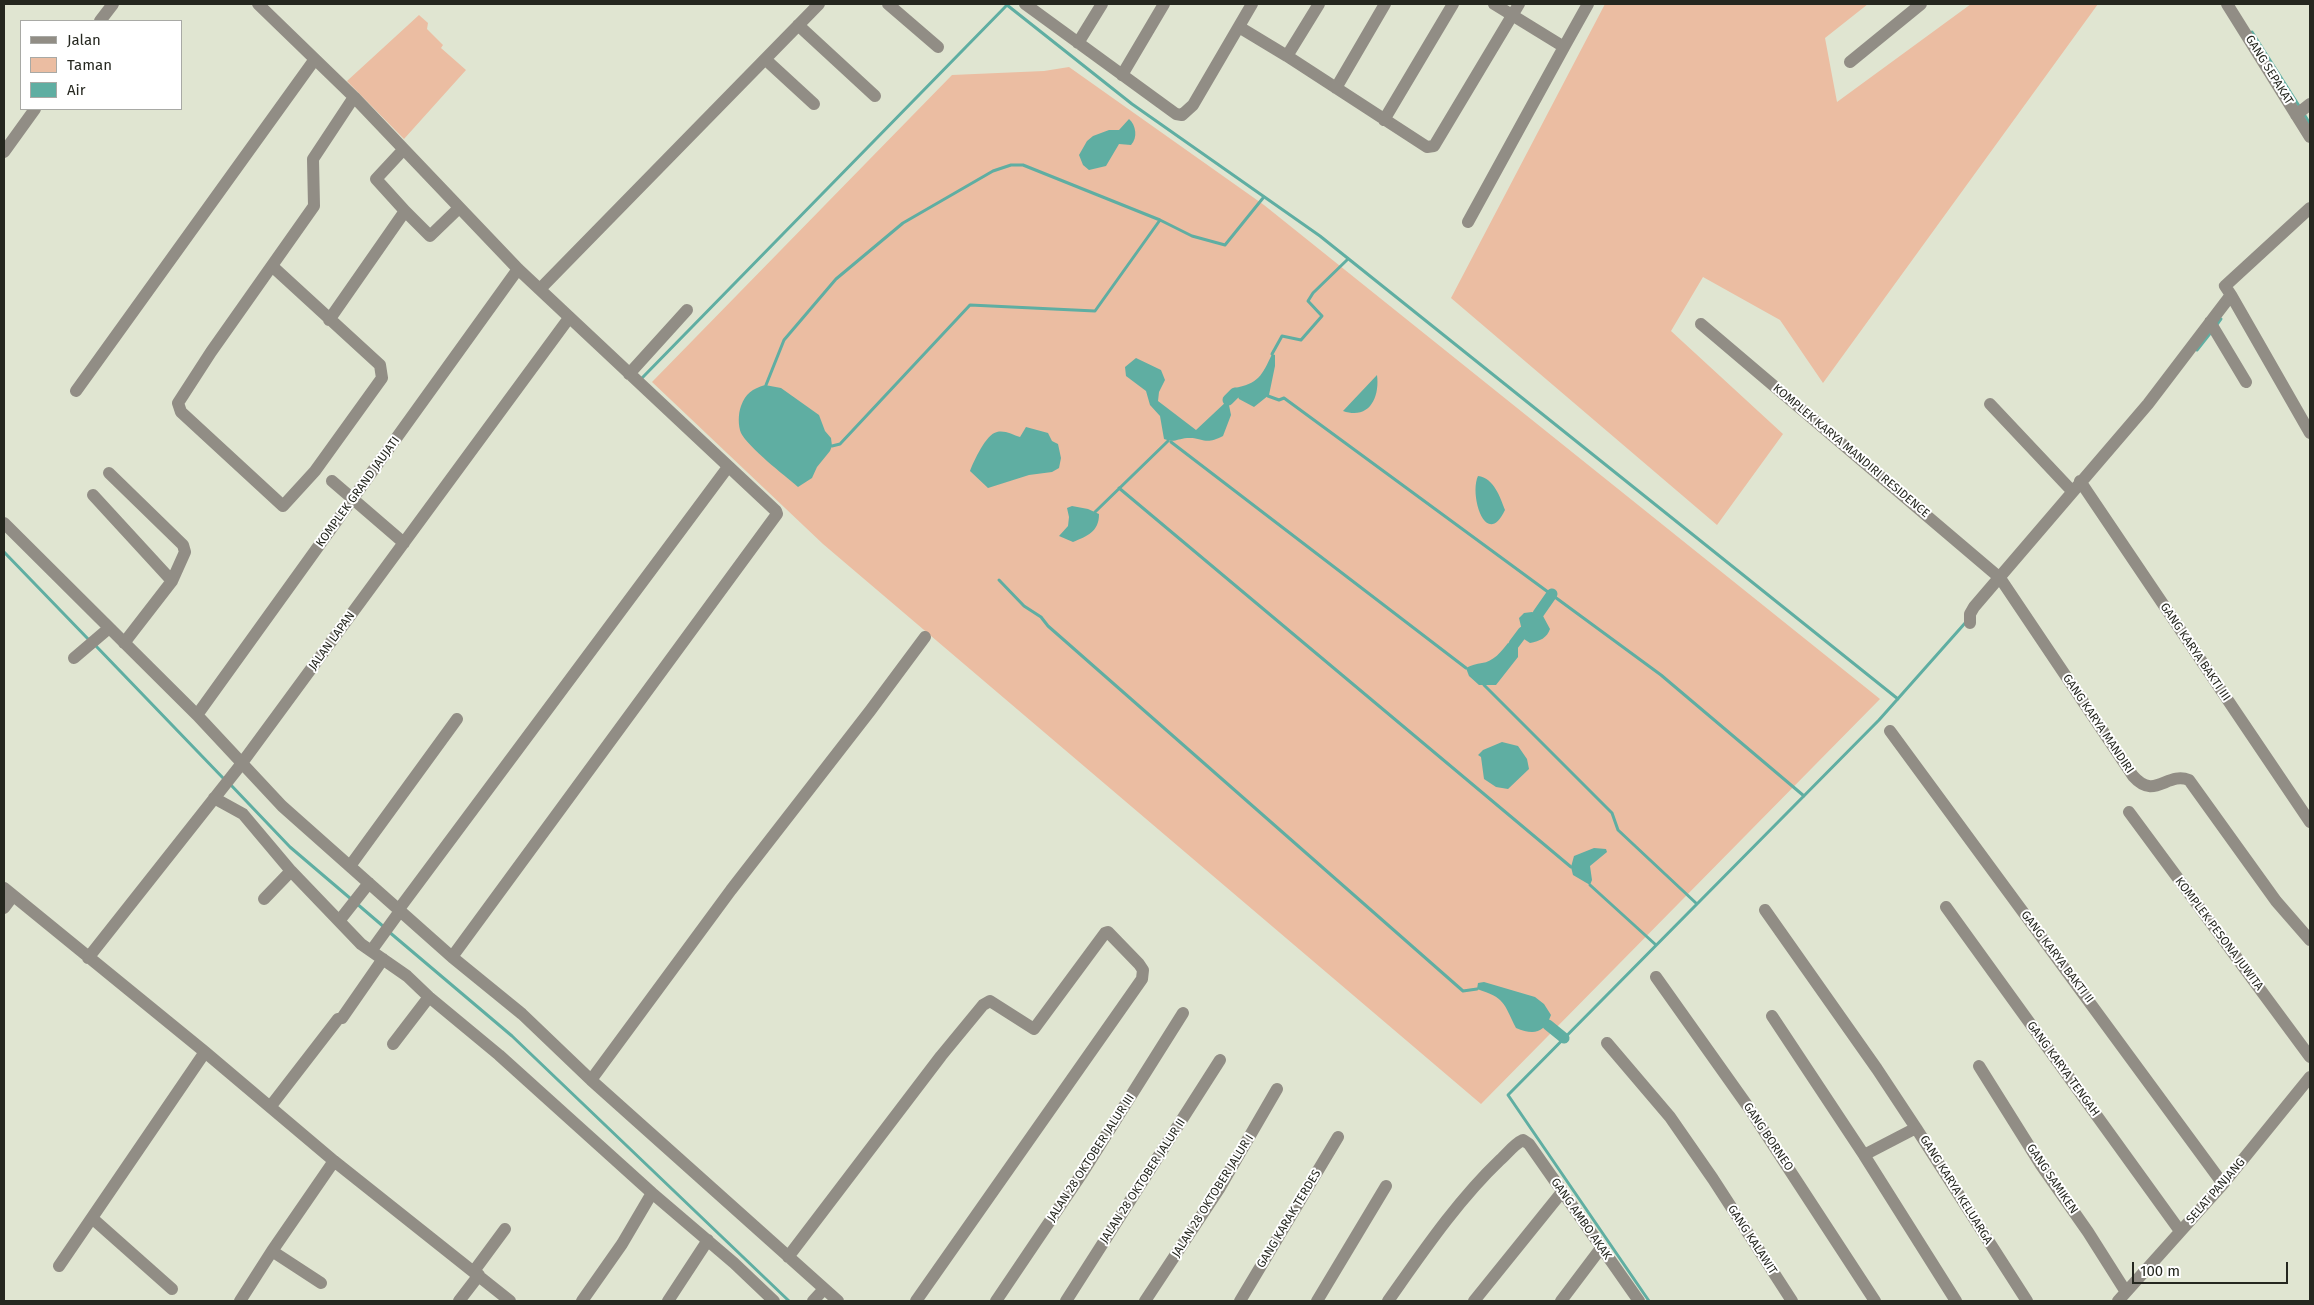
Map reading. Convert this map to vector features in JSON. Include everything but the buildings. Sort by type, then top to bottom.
[{"type":"street","points":[[101,20],[113,4]]},
{"type":"street","points":[[258,4],[354,98],[518,269],[728,467],[772,506],[777,514],[452,957]]},
{"type":"street","points":[[540,289],[819,4]]},
{"type":"street","points":[[888,4],[938,47]]},
{"type":"street","points":[[1078,42],[1102,4]]},
{"type":"street","points":[[1122,75],[1164,4]]},
{"type":"street","points":[[1033,6],[1078,42],[1176,114],[1185,114],[1193,105],[1252,4]]},
{"type":"street","points":[[1287,56],[1319,4]]},
{"type":"street","points":[[1336,88],[1385,4]]},
{"type":"street","points":[[1384,120],[1453,4]]},
{"type":"street","points":[[1494,4],[1564,47]]},
{"type":"street","points":[[1239,27],[1427,147],[1434,146],[1519,4]]},
{"type":"street","points":[[1468,222],[1588,4]]},
{"type":"street","points":[[1850,62],[1921,4]]},
{"type":"street","name":"GANG SEPAKAT","points":[[2227,4],[2303,110],[2310,137]]},
{"type":"street","points":[[798,26],[875,96]]},
{"type":"street","points":[[765,59],[814,104]]},
{"type":"street","points":[[76,391],[315,60]]},
{"type":"street","points":[[272,266],[380,365],[382,378],[315,470],[287,504],[281,506],[178,407],[181,397],[210,352],[314,206],[313,159],[354,98]]},
{"type":"street","points":[[4,152],[35,110]]},
{"type":"street","points":[[403,150],[376,178],[405,211],[430,236],[459,208]]},
{"type":"street","points":[[2310,208],[2225,286],[2310,433]]},
{"type":"street","points":[[329,320],[405,211]]},
{"type":"street","name":"KOMPLEK GRAND JAUJATI","points":[[197,715],[518,269]]},
{"type":"street","points":[[1970,623],[1972,611],[2080,487],[2212,327],[2231,295]]},
{"type":"street","points":[[629,374],[687,310]]},
{"type":"street","name":"JALAN LAPAN","points":[[88,958],[241,765],[569,318]]},
{"type":"street","name":"KOMPLEK KARYA MANDIRI RESIDENCE","points":[[1701,324],[2000,578]]},
{"type":"street","points":[[2212,327],[2246,382]]},
{"type":"street","name":"GANG KARYA BAKTI III","points":[[1990,404],[2080,487],[2310,822]]},
{"type":"street","points":[[373,948],[399,910],[728,467]]},
{"type":"street","points":[[109,473],[183,545],[185,552],[172,581],[124,643]]},
{"type":"street","points":[[332,481],[404,543]]},
{"type":"street","points":[[93,495],[172,581]]},
{"type":"street","points":[[4,523],[104,633],[124,643],[197,715],[241,765],[282,806],[452,957],[522,1014],[591,1080],[838,1301]]},
{"type":"street","name":"GANG KARYA MANDIRI","points":[[2000,578],[2138,782],[2149,787],[2156,787],[2177,778],[2189,780],[2276,901],[2310,940]]},
{"type":"street","points":[[79,654],[104,633]]},
{"type":"street","points":[[591,1080],[676,964],[870,711],[925,636]]},
{"type":"street","points":[[350,866],[457,719]]},
{"type":"street","name":"GANG KARYA BAKTI II","points":[[1890,730],[2223,1184]]},
{"type":"street","points":[[217,794],[243,814],[291,871],[384,960],[407,976],[428,997],[499,1055],[774,1301]]},
{"type":"street","name":"KOMPLEK PESONA JUWITA","points":[[2128,812],[2310,1056]]},
{"type":"street","points":[[264,898],[291,871]]},
{"type":"street","points":[[341,919],[369,883]]},
{"type":"street","points":[[4,908],[8,892],[205,1052],[334,1161],[510,1301]]},
{"type":"street","name":"GANG KARYA TENGAH","points":[[1946,907],[2180,1231]]},
{"type":"street","points":[[1765,910],[1916,1128]]},
{"type":"street","points":[[788,1258],[941,1056],[986,1002],[994,1003],[1031,1029],[1034,1029],[1090,952],[1105,933],[1108,932],[1143,970],[1142,979],[916,1301]]},
{"type":"street","points":[[270,1107],[384,960]]},
{"type":"street","name":"GANG BORNEO","points":[[1656,977],[1748,1108],[1875,1301]]},
{"type":"street","points":[[393,1044],[428,997]]},
{"type":"street","name":"JALAN 28 OKTOBER JALUR III","points":[[996,1301],[1081,1174],[1182,1013]]},
{"type":"street","points":[[1772,1016],[1864,1155],[1956,1301]]},
{"type":"street","name":"GANG KALAWIT","points":[[1607,1043],[1670,1117],[1713,1179],[1792,1301]]},
{"type":"street","points":[[58,1266],[205,1052]]},
{"type":"street","name":"JALAN 28 OKTOBER JALUR II","points":[[1066,1301],[1220,1060]]},
{"type":"street","name":"GANG SAMIKEN","points":[[1979,1066],[2041,1165],[2088,1232],[2122,1297]]},
{"type":"street","name":"SELAT PANJANG","points":[[2122,1297],[2223,1184],[2310,1077]]},
{"type":"street","name":"JALAN 28 OKTOBER JALUR I","points":[[1146,1301],[1219,1189],[1277,1089]]},
{"type":"street","name":"GANG KARYA KELUARGA","points":[[1864,1155],[1916,1128],[2027,1301]]},
{"type":"street","name":"GANG KARAK TERDES","points":[[1240,1301],[1338,1137]]},
{"type":"street","name":"GANG AMBO AKAK","points":[[1388,1301],[1435,1236],[1474,1188],[1521,1141],[1526,1141],[1529,1144],[1639,1301]]},
{"type":"street","points":[[240,1301],[334,1161]]},
{"type":"street","points":[[1317,1301],[1386,1186]]},
{"type":"street","points":[[1474,1301],[1562,1192]]},
{"type":"street","points":[[582,1301],[622,1244],[652,1193]]},
{"type":"street","points":[[92,1218],[172,1289]]},
{"type":"street","points":[[459,1301],[505,1229]]},
{"type":"street","points":[[668,1301],[708,1240]]},
{"type":"street","points":[[1561,1301],[1601,1248]]},
{"type":"street","points":[[272,1251],[321,1283]]},
{"type":"street","points":[[813,1300],[824,1289]]},
{"type":"green space","points":[[1605,4],[1868,4],[1825,38],[1837,102],[1971,4],[2098,4],[1823,383],[1780,320],[1703,277],[1671,331],[1783,434],[1717,525],[1451,298]]},
{"type":"green space","points":[[419,15],[428,23],[427,29],[443,45],[441,48],[466,70],[404,139],[347,81]]},
{"type":"green space","points":[[1069,67],[1264,205],[1880,699],[1481,1104],[823,544],[652,382],[952,75],[1044,71]]},
{"type":"water","points":[[1129,119],[1135,132],[1135,139],[1131,145],[1119,144],[1106,166],[1089,170],[1083,165],[1079,155],[1087,141],[1093,136],[1109,130],[1119,130]]},
{"type":"water","points":[[1272,354],[1275,355],[1275,366],[1269,395],[1254,407],[1239,399],[1234,388],[1249,384],[1258,378]]},
{"type":"water","points":[[1136,358],[1161,370],[1165,380],[1159,392],[1158,401],[1196,430],[1228,400],[1231,415],[1223,436],[1208,441],[1193,438],[1173,441],[1164,439],[1160,416],[1150,405],[1146,391],[1126,376],[1125,367]]},
{"type":"water","points":[[1377,375],[1377,392],[1371,405],[1366,410],[1360,412],[1343,411]]},
{"type":"water","points":[[765,385],[781,388],[819,415],[825,431],[831,438],[832,446],[830,451],[817,467],[812,478],[798,487],[759,454],[745,439],[740,430],[740,409],[745,398],[756,388]]},
{"type":"water","points":[[1026,427],[1048,433],[1052,441],[1058,444],[1061,458],[1059,468],[1052,472],[1029,475],[988,488],[970,471],[981,448],[997,432],[1009,433],[1020,437]]},
{"type":"water","points":[[1478,476],[1492,484],[1505,510],[1498,521],[1491,524],[1486,522],[1478,506],[1476,485]]},
{"type":"water","points":[[1072,506],[1088,509],[1099,514],[1097,525],[1091,533],[1073,542],[1059,536],[1068,526],[1067,508]]},
{"type":"water","points":[[1532,612],[1543,616],[1550,629],[1543,639],[1530,643],[1524,639],[1519,618],[1524,613]]},
{"type":"water","points":[[1508,643],[1518,646],[1518,657],[1496,685],[1479,685],[1469,676],[1466,668],[1490,661]]},
{"type":"water","points":[[1502,742],[1518,746],[1527,759],[1529,769],[1508,789],[1496,787],[1484,779],[1481,757],[1478,755],[1483,750]]},
{"type":"water","points":[[1594,848],[1606,849],[1607,852],[1590,866],[1592,880],[1590,885],[1573,875],[1571,867],[1574,856]]},
{"type":"water","points":[[1484,982],[1535,997],[1544,1004],[1551,1015],[1545,1026],[1533,1032],[1516,1028],[1498,998],[1477,989],[1478,983]]},
{"type":"waterway","points":[[642,378],[1008,4]]},
{"type":"waterway","points":[[1007,5],[1132,104],[1320,236],[1898,699]]},
{"type":"waterway","points":[[2252,32],[2301,109]]},
{"type":"waterway","points":[[2304,114],[2310,124]]},
{"type":"waterway","points":[[766,385],[784,340],[836,279],[903,223],[993,171],[1011,165],[1023,165],[1160,220],[1192,236],[1225,245],[1263,198]]},
{"type":"waterway","points":[[832,446],[840,444],[970,305],[1095,311],[1160,220]]},
{"type":"waterway","points":[[1272,354],[1282,336],[1301,340],[1322,316],[1308,301],[1313,293],[1348,259]]},
{"type":"waterway","points":[[2216,326],[2221,319]]},
{"type":"waterway","points":[[2197,350],[2212,331]]},
{"type":"waterway","points":[[1228,400],[1235,393]]},
{"type":"waterway","points":[[1268,396],[1279,400],[1284,398],[1661,675],[1804,796]]},
{"type":"waterway","points":[[1095,512],[1168,441]]},
{"type":"waterway","points":[[1171,442],[1466,668]]},
{"type":"waterway","points":[[1119,488],[1571,867]]},
{"type":"waterway","points":[[4,552],[90,641]]},
{"type":"waterway","points":[[999,580],[1024,606],[1041,617],[1048,626],[1463,991],[1477,989]]},
{"type":"waterway","points":[[1538,614],[1552,594]]},
{"type":"waterway","points":[[1649,1301],[1508,1095],[1879,720],[1966,622]]},
{"type":"waterway","points":[[1514,644],[1523,632]]},
{"type":"waterway","points":[[95,645],[224,779]]},
{"type":"waterway","points":[[1484,685],[1612,813],[1618,830],[1697,904]]},
{"type":"waterway","points":[[229,783],[290,847],[351,899]]},
{"type":"waterway","points":[[1590,885],[1656,945]]},
{"type":"waterway","points":[[356,903],[384,927]]},
{"type":"waterway","points":[[388,931],[512,1036],[789,1301]]},
{"type":"waterway","points":[[1548,1025],[1564,1038]]}]
